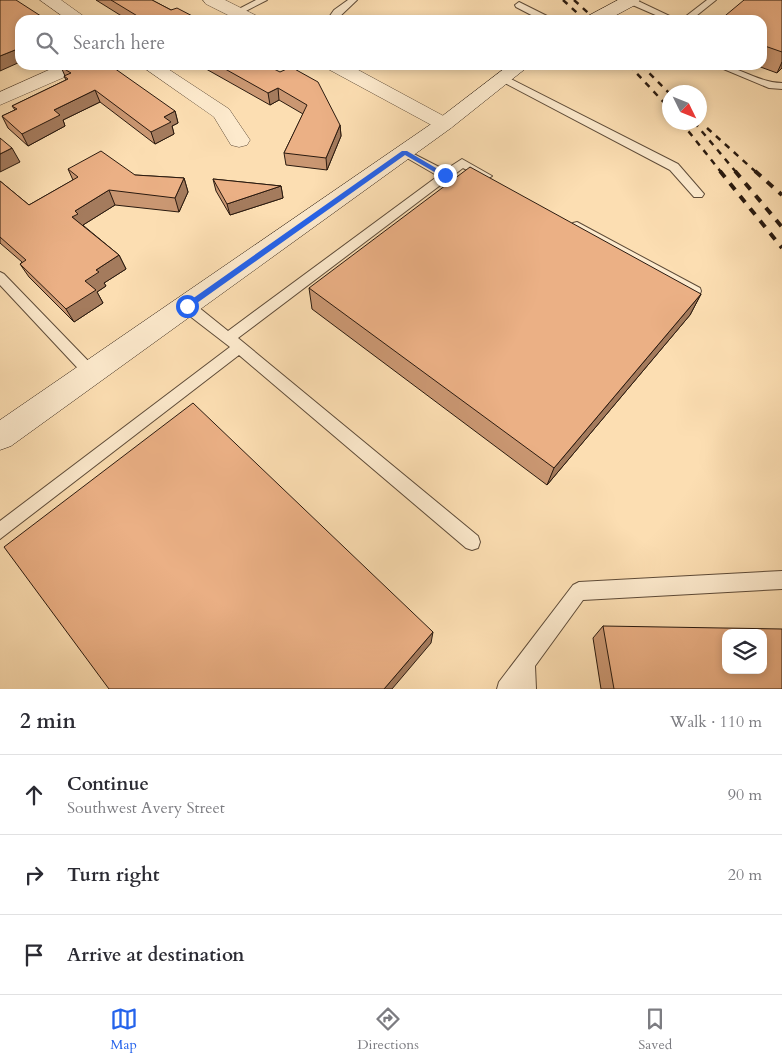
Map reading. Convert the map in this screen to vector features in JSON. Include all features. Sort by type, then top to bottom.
[{"type":"main road","points":[[49,0],[72,15]]},
{"type":"main road","points":[[212,0],[242,15]]},
{"type":"main road","points":[[589,15],[626,0]]},
{"type":"main road","points":[[602,15],[626,0]]},
{"type":"main road","points":[[0,99],[65,70]]},
{"type":"main road","points":[[157,70],[222,113],[240,140]]},
{"type":"main road","points":[[344,70],[444,124]]},
{"type":"main road","points":[[0,436],[444,124],[512,72]]},
{"type":"lane","points":[[245,15],[263,0]]},
{"type":"lane","points":[[335,15],[353,0]]},
{"type":"lane","points":[[626,0],[662,15]]},
{"type":"lane","points":[[692,15],[712,0]]},
{"type":"lane","points":[[520,5],[539,15]]},
{"type":"lane","points":[[731,70],[772,86],[782,86]]},
{"type":"lane","points":[[512,72],[674,167],[698,194]]},
{"type":"lane","points":[[404,152],[445,175]]},
{"type":"lane","points":[[0,531],[462,162],[497,182]]},
{"type":"lane","points":[[566,220],[695,291]]},
{"type":"lane","points":[[0,277],[91,373]]},
{"type":"lane","points":[[187,306],[472,542]]},
{"type":"lane","points":[[506,689],[579,591],[782,580]]},
{"type":"lane","points":[[525,663],[527,689]]},
{"type":"building","points":[[0,0],[16,0],[39,15],[15,15],[15,50],[0,56]]},
{"type":"building","points":[[111,0],[152,0],[171,10],[177,8],[190,15],[136,15]]},
{"type":"building","points":[[744,0],[782,0],[782,52],[767,47],[767,15],[726,15]]},
{"type":"building","points":[[66,70],[117,70],[175,111],[164,117],[171,122],[151,132],[95,90],[54,110],[60,115],[22,134],[2,116],[17,109],[12,106],[68,79],[64,76],[71,73]]},
{"type":"building","points":[[227,70],[276,70],[280,72],[296,70],[318,82],[340,125],[326,158],[284,153],[307,105],[278,88],[268,93]]},
{"type":"building","points":[[0,138],[12,148],[0,154]]},
{"type":"building","points":[[101,151],[135,175],[184,178],[175,198],[109,190],[75,211],[78,214],[72,217],[119,255],[96,270],[99,272],[85,281],[96,290],[66,309],[20,264],[26,260],[0,237],[0,181],[29,205],[78,177],[68,169]]},
{"type":"building","points":[[470,167],[701,294],[554,468],[309,288]]},
{"type":"building","points":[[213,179],[281,186],[227,204]]},
{"type":"building","points":[[193,403],[433,632],[384,689],[109,689],[4,547]]},
{"type":"building","points":[[603,626],[782,629],[782,689],[614,689]]},
{"type":"railway","points":[[563,0],[580,15]]},
{"type":"railway","points":[[574,0],[590,15]]},
{"type":"railway","points":[[634,70],[662,100]]},
{"type":"railway","points":[[646,70],[662,86]]},
{"type":"railway","points":[[707,128],[756,172]]},
{"type":"railway","points":[[687,130],[721,172]]},
{"type":"railway","points":[[701,130],[736,172]]},
{"type":"railway","points":[[720,171],[782,248]]},
{"type":"railway","points":[[735,171],[782,227]]},
{"type":"railway","points":[[755,171],[782,195]]},
{"type":"route","points":[[187,306],[404,152],[445,175]]}]
